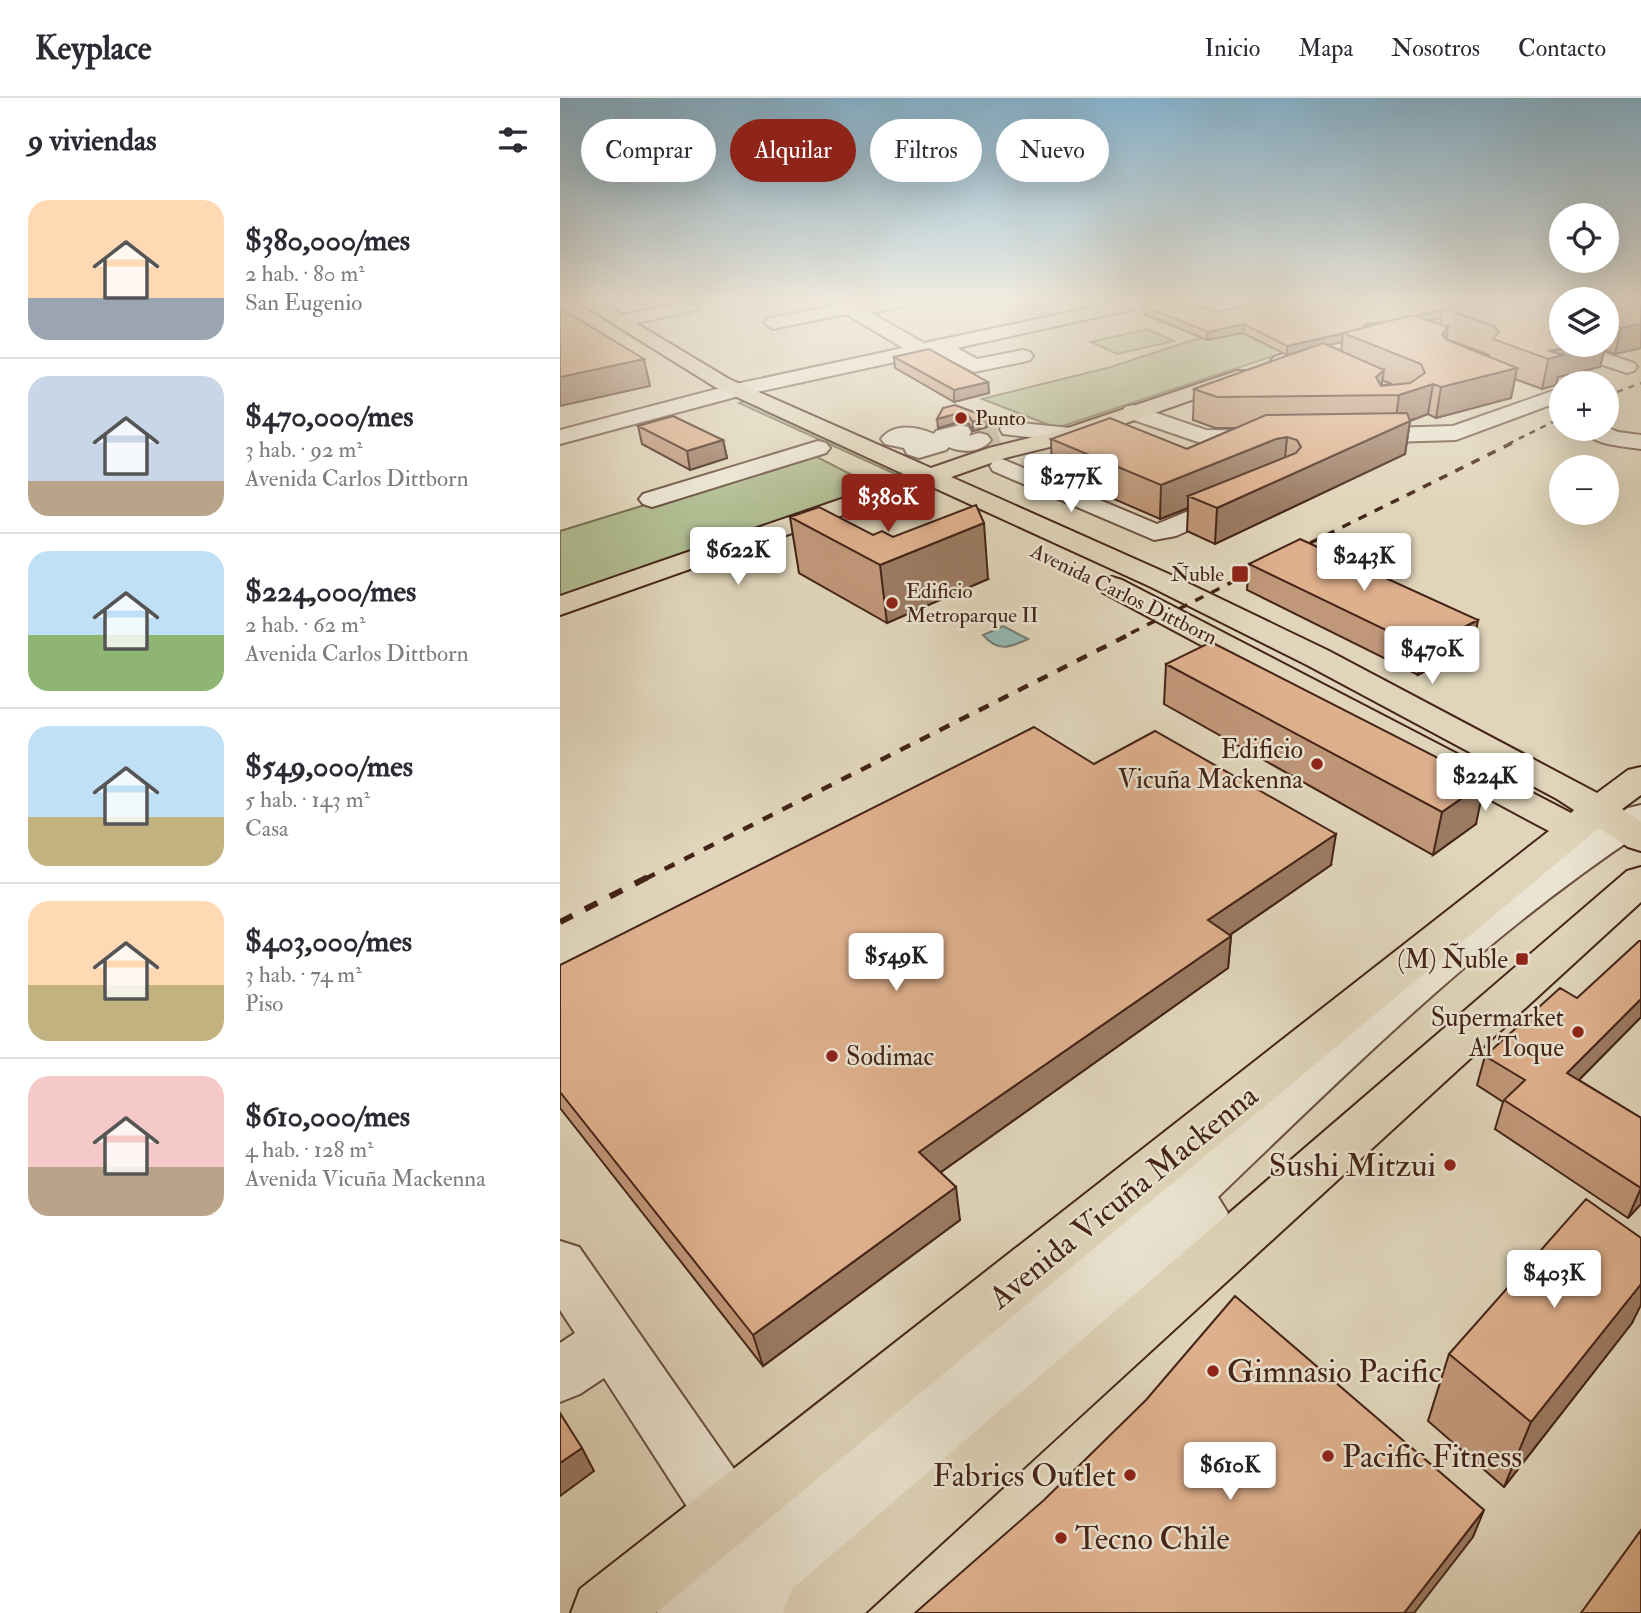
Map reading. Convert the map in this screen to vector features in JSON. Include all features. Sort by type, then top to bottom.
[{"type":"main road","name":"Avenida Carlos Dittborn","points":[[680,369],[818,448],[942,451],[1247,622],[1408,704],[1616,830]]},
{"type":"main road","name":"Avenida Carlos Dittborn","points":[[688,369],[717,389],[855,443]]},
{"type":"main road","points":[[942,451],[1002,466],[1079,431],[1264,369]]},
{"type":"main road","points":[[560,606],[942,451],[1079,431]]},
{"type":"main road","points":[[560,626],[833,533],[942,451]]},
{"type":"main road","name":"Avenida Vicuña Mackenna","points":[[604,1613],[728,1514],[1616,830],[1641,778]]},
{"type":"main road","points":[[816,1613],[1641,880]]},
{"type":"street","points":[[560,437],[643,409],[810,369]]},
{"type":"street","points":[[1511,388],[1549,396]]},
{"type":"street","points":[[1337,436],[1443,435],[1462,432],[1549,398]]},
{"type":"street","points":[[560,425],[643,409]]},
{"type":"street","points":[[1133,412],[1196,435],[1284,437]]},
{"type":"street","points":[[1395,413],[1443,435]]},
{"type":"street","points":[[1619,424],[1641,429]]},
{"type":"street","points":[[855,443],[942,451],[1079,431],[1123,441]]},
{"type":"street","points":[[1198,461],[1226,456],[1258,438]]},
{"type":"street","points":[[1619,439],[1641,442]]},
{"type":"street","points":[[652,499],[818,448]]},
{"type":"street","points":[[1002,466],[1150,531],[1159,532],[1260,489]]},
{"type":"street","points":[[690,1613],[1130,1246],[1228,1153],[1455,953],[1527,893],[1616,830]]},
{"type":"street","points":[[760,1613],[1057,1357],[1272,1140],[1382,1036],[1512,928],[1616,830]]},
{"type":"street","points":[[560,1264],[728,1514]]},
{"type":"street","points":[[560,1375],[612,1341]]},
{"type":"green space","points":[[1104,369],[1235,369],[1057,428],[982,399]]},
{"type":"green space","points":[[745,401],[901,472],[895,474],[739,403]]},
{"type":"green space","points":[[811,454],[868,483],[868,488],[860,498],[560,601],[560,531]]},
{"type":"water","points":[[1003,626],[1028,639],[1004,647],[994,644],[983,635]]},
{"type":"building","points":[[560,369],[599,369],[560,377]]},
{"type":"building","points":[[915,369],[964,369],[988,382],[954,390]]},
{"type":"building","points":[[1251,369],[1381,369],[1384,370],[1376,377],[1381,386],[1410,383],[1425,373],[1423,369],[1514,369],[1441,387],[1433,384],[1399,395],[1217,397],[1194,389]]},
{"type":"building","points":[[955,405],[987,417],[973,422],[968,415],[959,413],[937,419],[943,408]]},
{"type":"building","points":[[1407,413],[1410,421],[1217,508],[1188,496],[1296,453],[1301,447],[1297,440],[1287,437],[1276,439],[1161,485],[1051,439],[1110,418],[1187,449],[1266,415]]},
{"type":"building","points":[[673,416],[723,440],[687,451],[638,426]]},
{"type":"building","points":[[976,505],[984,523],[880,565],[790,517],[819,507],[873,535],[882,531],[893,537]]},
{"type":"building","points":[[1300,539],[1478,620],[1423,648],[1249,564]]},
{"type":"building","points":[[1211,642],[1485,782],[1442,812],[1166,664]]},
{"type":"building","name":"Sodimac","points":[[1034,727],[1094,764],[1155,731],[1336,834],[1208,920],[1231,936],[919,1152],[956,1187],[753,1335],[560,1092],[560,965]]},
{"type":"building","points":[[1639,941],[1641,999],[1567,1073],[1641,1118],[1641,1188],[1504,1100],[1525,1080],[1485,1056],[1560,988],[1577,998]]},
{"type":"building","points":[[1586,1199],[1641,1238],[1641,1284],[1531,1422],[1449,1354]]},
{"type":"building","points":[[1235,1296],[1484,1510],[1404,1613],[915,1613],[1044,1500],[1146,1400]]},
{"type":"building","points":[[560,1413],[582,1448],[560,1463]]},
{"type":"building","points":[[1641,1530],[1641,1613],[1581,1613]]},
{"type":"tunnel","points":[[979,440],[1001,432]]},
{"type":"railway","points":[[1619,391],[1641,383]]},
{"type":"railway","points":[[1508,444],[1549,424]]},
{"type":"railway","points":[[1294,551],[1512,443]]},
{"type":"railway","points":[[1131,633],[1266,565]]},
{"type":"railway","points":[[645,879],[1134,632]]},
{"type":"railway","points":[[560,922],[648,877]]},
{"type":"place","name":"Punto","points":[[961,418]]},
{"type":"place","name":"Ñuble","points":[[1240,574]]},
{"type":"place","name":"Edificio Metroparque II","points":[[892,603]]},
{"type":"place","name":"Edificio Vicuña Mackenna","points":[[1317,764]]},
{"type":"place","name":"(M) Ñuble","points":[[1522,959]]},
{"type":"place","name":"Supermarket Al Toque","points":[[1578,1032]]},
{"type":"place","name":"Sodimac","points":[[832,1056]]},
{"type":"place","name":"Sushi Mitzui","points":[[1450,1165]]},
{"type":"place","name":"Gimnasio Pacific","points":[[1213,1371]]},
{"type":"place","name":"Pacific Fitness","points":[[1328,1456]]},
{"type":"place","name":"Fabrics Outlet","points":[[1130,1475]]},
{"type":"place","name":"Tecno Chile","points":[[1061,1538]]}]
